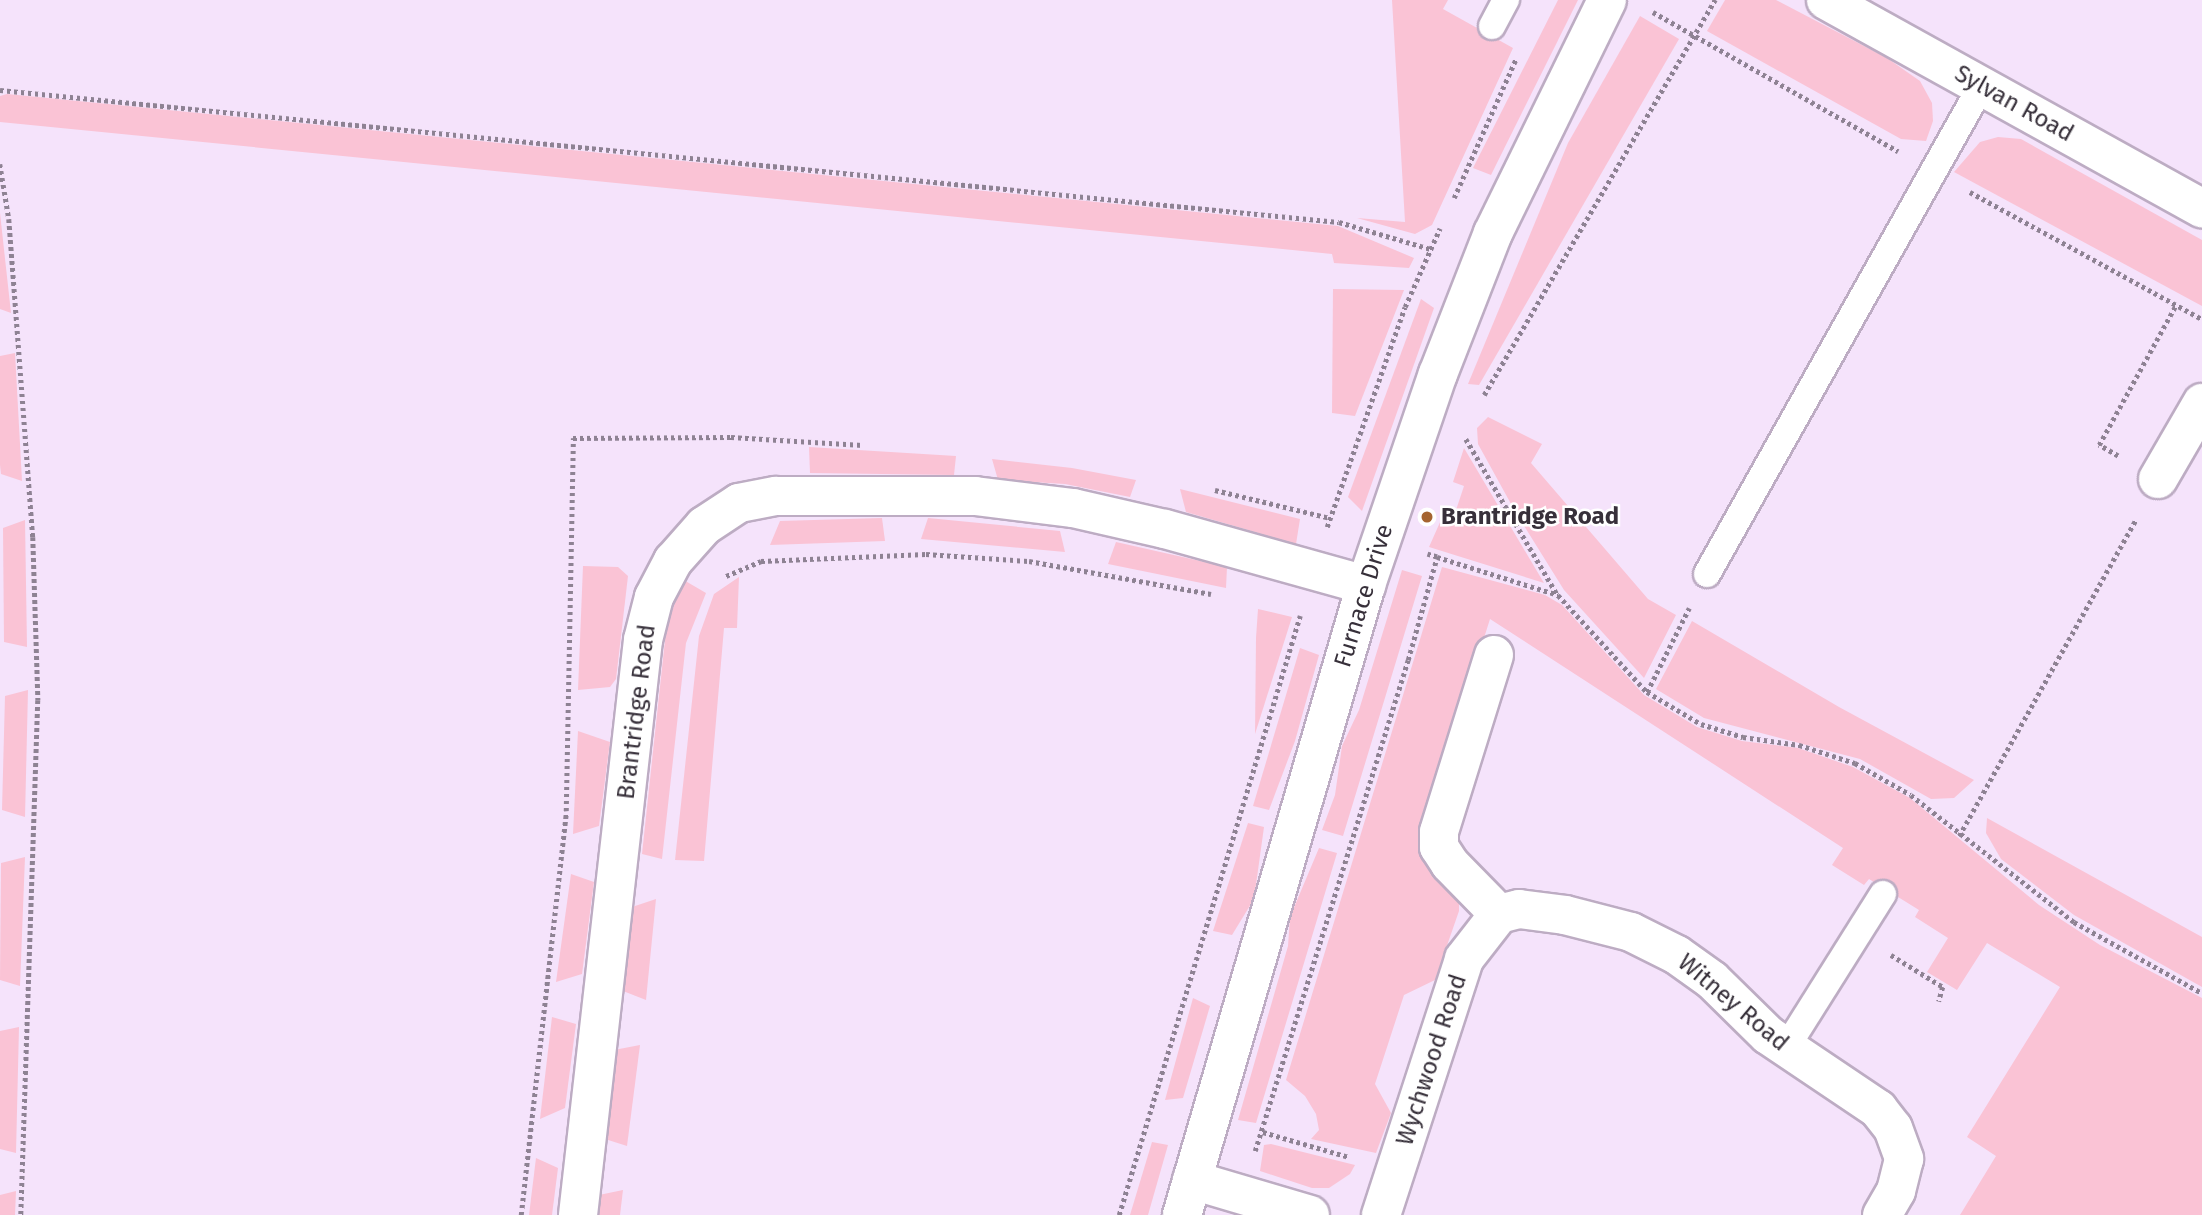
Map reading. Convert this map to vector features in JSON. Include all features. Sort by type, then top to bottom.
[{"type":"street","name":"Furnace Drive","points":[[1187,1198],[1366,585],[1438,374],[1493,233],[1607,0]]},
{"type":"street","name":"Sylvan Road","points":[[1826,0],[2202,208]]},
{"type":"street","points":[[2158,479],[2202,403]]},
{"type":"street","name":"Brantridge Road","points":[[578,1215],[643,640],[654,597],[673,561],[704,526],[739,503],[776,496],[975,496],[1073,508],[1165,529],[1366,585]]},
{"type":"street","points":[[1494,655],[1438,832],[1439,847],[1450,864],[1499,914]]},
{"type":"street","name":"Witney Road","points":[[1499,914],[1540,910],[1654,942],[1712,980],[1786,1048],[1861,1096],[1893,1128],[1901,1144],[1903,1174],[1881,1215]]},
{"type":"street","name":"Wychwood Road","points":[[1381,1215],[1464,959],[1484,927],[1499,914]]},
{"type":"street","points":[[1187,1198],[1239,1194],[1310,1215]]},
{"type":"lane","points":[[1492,26],[1506,0]]},
{"type":"lane","points":[[1707,574],[1982,86]]},
{"type":"lane","points":[[1786,1048],[1883,894]]},
{"type":"path","points":[[1482,397],[1715,0]]},
{"type":"path","points":[[0,90],[1339,222],[1431,250]]},
{"type":"path","points":[[0,164],[9,219],[33,537],[38,700],[21,1215]]},
{"type":"path","points":[[1458,444],[1462,432],[1558,596],[1647,691],[1701,724],[1743,737],[1799,745],[1855,763],[1911,795],[1959,836],[2074,922],[2202,993]]},
{"type":"path","points":[[522,1215],[566,811],[573,438],[731,438],[876,446]]},
{"type":"path","points":[[1959,836],[2158,479]]},
{"type":"path","points":[[1207,488],[1330,518]]},
{"type":"path","points":[[1421,552],[1558,596]]},
{"type":"path","points":[[715,586],[735,569],[761,561],[926,554],[1029,561],[1219,596]]},
{"type":"path","points":[[1239,1194],[1262,1132],[1437,557]]},
{"type":"path","points":[[1647,691],[1707,574]]},
{"type":"path","points":[[1287,610],[1300,613]]},
{"type":"path","points":[[1858,935],[1943,987],[1940,1001]]},
{"type":"path","points":[[1262,1132],[1396,1170]]},
{"type":"shaded area","points":[[1392,0],[1448,0],[1443,9],[1513,48],[1432,225],[1415,234],[1357,218],[1405,222]]},
{"type":"shaded area","points":[[1558,0],[1578,0],[1491,175],[1473,168]]},
{"type":"shaded area","points":[[1725,0],[1776,0],[1887,58],[1920,81],[1932,103],[1933,121],[1926,141],[1901,139],[1707,31]]},
{"type":"shaded area","points":[[1640,16],[1679,39],[1479,385],[1468,384],[1568,143]]},
{"type":"shaded area","points":[[7,94],[1338,226],[1414,258],[1409,268],[1334,263],[1332,254],[0,122],[0,96]]},
{"type":"shaded area","points":[[1998,137],[2021,139],[2202,240],[2202,306],[1954,172],[1980,142]]},
{"type":"shaded area","points":[[0,213],[11,313],[0,309]]},
{"type":"shaded area","points":[[1333,289],[1404,290],[1355,416],[1332,413]]},
{"type":"shaded area","points":[[1421,299],[1434,308],[1362,511],[1348,497]]},
{"type":"shaded area","points":[[15,353],[22,481],[1,474],[0,465],[0,356]]},
{"type":"shaded area","points":[[1488,417],[1542,444],[1531,463],[1648,599],[1676,615],[1644,678],[1564,590],[1516,513],[1478,444],[1477,428]]},
{"type":"shaded area","points":[[809,447],[956,456],[954,475],[810,473]]},
{"type":"shaded area","points":[[1464,448],[1544,583],[1429,547],[1441,520],[1452,522],[1464,486],[1453,482]]},
{"type":"shaded area","points":[[992,459],[1072,468],[1136,480],[1130,497],[1065,484],[998,480]]},
{"type":"shaded area","points":[[1180,489],[1300,519],[1296,544],[1186,512]]},
{"type":"shaded area","points":[[882,518],[885,541],[770,545],[780,521]]},
{"type":"shaded area","points":[[928,518],[1060,531],[1065,552],[921,539]]},
{"type":"shaded area","points":[[25,520],[27,647],[4,642],[3,528]]},
{"type":"shaded area","points":[[1116,542],[1227,567],[1226,588],[1108,564]]},
{"type":"shaded area","points":[[583,566],[618,567],[628,576],[616,679],[610,687],[578,690]]},
{"type":"shaded area","points":[[1442,567],[1545,595],[1562,605],[1644,695],[1697,727],[1742,741],[1798,748],[1853,767],[1910,798],[2039,905],[2100,945],[2202,998],[2202,1215],[1960,1215],[1996,1156],[1967,1137],[2060,987],[1987,943],[1957,990],[1927,972],[1948,938],[1915,917],[1919,910],[1869,879],[1864,885],[1832,865],[1843,848],[1490,619],[1421,837],[1421,852],[1459,898],[1459,911],[1435,980],[1404,995],[1375,1084],[1391,1113],[1376,1153],[1311,1139],[1319,1130],[1316,1114],[1305,1096],[1286,1080]]},
{"type":"shaded area","points":[[1402,570],[1422,576],[1343,836],[1322,830],[1335,795],[1342,746],[1359,710]]},
{"type":"shaded area","points":[[739,577],[737,628],[724,628],[704,861],[675,860],[699,636],[714,594]]},
{"type":"shaded area","points":[[682,579],[706,593],[686,643],[662,859],[642,854],[666,631]]},
{"type":"shaded area","points":[[1258,609],[1292,617],[1255,734],[1256,638]]},
{"type":"shaded area","points":[[1692,621],[1839,707],[1974,780],[1954,798],[1931,799],[1860,759],[1704,718],[1656,689]]},
{"type":"shaded area","points":[[1300,648],[1319,655],[1295,741],[1269,810],[1253,806]]},
{"type":"shaded area","points":[[28,690],[25,817],[2,810],[5,696]]},
{"type":"shaded area","points":[[578,731],[610,742],[599,826],[573,834]]},
{"type":"shaded area","points":[[1987,818],[2202,937],[2202,987],[2074,915],[2001,859],[1986,833]]},
{"type":"shaded area","points":[[1248,823],[1264,827],[1254,899],[1232,935],[1213,931]]},
{"type":"shaded area","points":[[1319,848],[1337,853],[1256,1123],[1238,1120],[1288,946],[1290,917]]},
{"type":"shaded area","points":[[25,857],[20,986],[0,980],[1,863]]},
{"type":"shaded area","points":[[571,874],[594,882],[582,974],[556,982]]},
{"type":"shaded area","points":[[656,899],[646,1000],[623,991],[632,907]]},
{"type":"shaded area","points":[[1193,998],[1210,1006],[1183,1098],[1165,1100]]},
{"type":"shaded area","points":[[552,1017],[576,1024],[565,1108],[540,1119]]},
{"type":"shaded area","points":[[19,1027],[16,1153],[0,1149],[0,1031]]},
{"type":"shaded area","points":[[640,1045],[627,1146],[605,1139],[614,1050]]},
{"type":"shaded area","points":[[1152,1142],[1168,1145],[1148,1215],[1130,1215]]},
{"type":"shaded area","points":[[1271,1144],[1355,1165],[1350,1174],[1329,1188],[1312,1188],[1260,1171],[1264,1145]]},
{"type":"shaded area","points":[[536,1158],[558,1168],[552,1215],[529,1215]]},
{"type":"shaded area","points":[[623,1190],[620,1215],[596,1215],[599,1195]]},
{"type":"shaded area","points":[[16,1191],[15,1215],[0,1215],[0,1195]]},
{"type":"place","name":"Brantridge Road","points":[[1427,517]]}]
